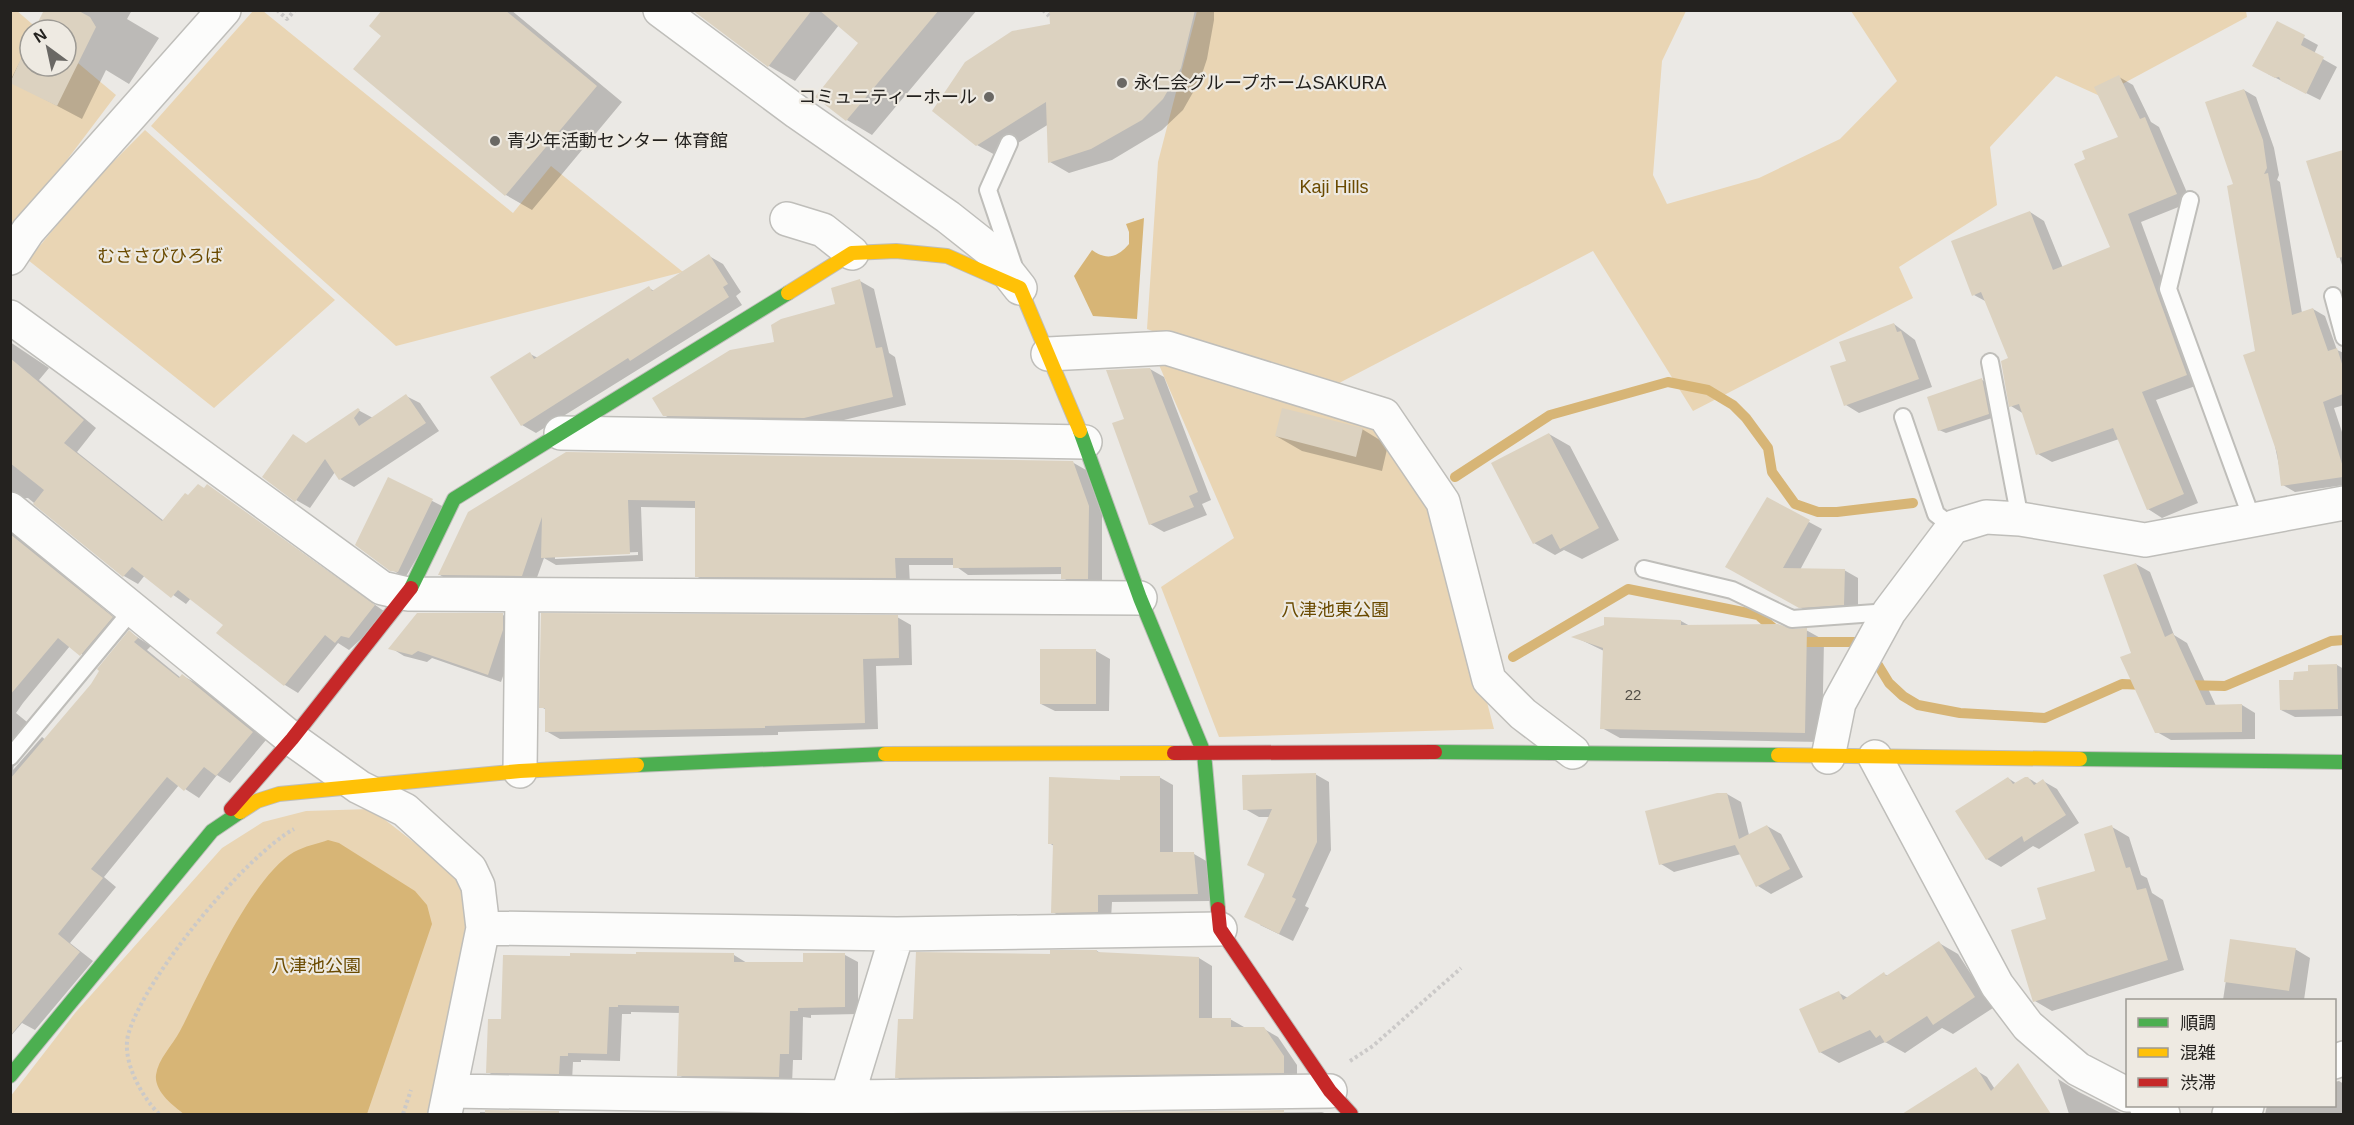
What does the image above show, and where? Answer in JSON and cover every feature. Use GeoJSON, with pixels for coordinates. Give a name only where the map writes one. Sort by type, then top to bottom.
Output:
{"type":"FeatureCollection","features":[{"type":"Feature","properties":{"kind":"street"},"geometry":{"type":"LineString","coordinates":[[10,258],[28,231],[224,10]]}},
{"type":"Feature","properties":{"kind":"street"},"geometry":{"type":"LineString","coordinates":[[660,10],[797,111],[948,217],[991,252],[1020,288],[1085,442],[1140,598],[1204,753],[1220,928],[1334,1095]]}},
{"type":"Feature","properties":{"kind":"street"},"geometry":{"type":"LineString","coordinates":[[787,219],[823,230],[852,254]]}},
{"type":"Feature","properties":{"kind":"street"},"geometry":{"type":"LineString","coordinates":[[10,1076],[212,831],[292,739],[408,594],[454,499],[852,254],[896,251],[947,256],[1020,288]]}},
{"type":"Feature","properties":{"kind":"street"},"geometry":{"type":"LineString","coordinates":[[10,317],[382,588],[408,594],[1140,598]]}},
{"type":"Feature","properties":{"kind":"street"},"geometry":{"type":"LineString","coordinates":[[1048,354],[1167,348],[1384,415],[1443,502],[1489,680],[1522,714],[1573,752]]}},
{"type":"Feature","properties":{"kind":"street"},"geometry":{"type":"LineString","coordinates":[[561,433],[1085,442]]}},
{"type":"Feature","properties":{"kind":"street"},"geometry":{"type":"LineString","coordinates":[[1828,757],[1839,704],[1889,612],[1953,526],[1986,517],[2020,519],[2145,540],[2343,503]]}},
{"type":"Feature","properties":{"kind":"street"},"geometry":{"type":"LineString","coordinates":[[10,509],[292,739],[359,787],[405,810],[470,869],[478,886],[483,928],[448,1103],[845,1106],[1334,1095]]}},
{"type":"Feature","properties":{"kind":"street"},"geometry":{"type":"LineString","coordinates":[[520,771],[522,595]]}},
{"type":"Feature","properties":{"kind":"street"},"geometry":{"type":"LineString","coordinates":[[212,831],[257,801],[279,794],[520,771],[863,754],[1573,752],[2343,762]]}},
{"type":"Feature","properties":{"kind":"street"},"geometry":{"type":"LineString","coordinates":[[1875,757],[1997,985],[2028,1026],[2078,1069],[2126,1094]]}},
{"type":"Feature","properties":{"kind":"street"},"geometry":{"type":"LineString","coordinates":[[483,928],[897,934],[1220,928]]}},
{"type":"Feature","properties":{"kind":"street"},"geometry":{"type":"LineString","coordinates":[[845,1106],[897,934]]}},
{"type":"Feature","properties":{"kind":"street"},"geometry":{"type":"LineString","coordinates":[[2148,1107],[2163,1114]]}},
{"type":"Feature","properties":{"kind":"street"},"geometry":{"type":"LineString","coordinates":[[2229,1114],[2245,1107]]}},
{"type":"Feature","properties":{"kind":"lane"},"geometry":{"type":"LineString","coordinates":[[1009,143],[987,190],[1020,288]]}},
{"type":"Feature","properties":{"kind":"lane"},"geometry":{"type":"LineString","coordinates":[[2190,200],[2168,289],[2252,519]]}},
{"type":"Feature","properties":{"kind":"lane"},"geometry":{"type":"LineString","coordinates":[[2333,296],[2343,337]]}},
{"type":"Feature","properties":{"kind":"lane"},"geometry":{"type":"LineString","coordinates":[[1989,362],[2020,519]]}},
{"type":"Feature","properties":{"kind":"lane"},"geometry":{"type":"LineString","coordinates":[[1903,417],[1936,514],[1953,526]]}},
{"type":"Feature","properties":{"kind":"lane"},"geometry":{"type":"LineString","coordinates":[[1644,569],[1732,590],[1792,619],[1889,612]]}},
{"type":"Feature","properties":{"kind":"lane"},"geometry":{"type":"LineString","coordinates":[[10,756],[133,609]]}},
{"type":"Feature","properties":{"kind":"path"},"geometry":{"type":"LineString","coordinates":[[277,10],[287,19],[295,10]]}},
{"type":"Feature","properties":{"kind":"path"},"geometry":{"type":"LineString","coordinates":[[1044,10],[1049,16]]}},
{"type":"Feature","properties":{"kind":"path"},"geometry":{"type":"LineString","coordinates":[[159,1114],[141,1090],[132,1071],[127,1047],[128,1033],[144,1000],[216,899],[278,839],[300,826]]}},
{"type":"Feature","properties":{"kind":"path"},"geometry":{"type":"LineString","coordinates":[[1334,1095],[1373,1046],[1461,968]]}},
{"type":"Feature","properties":{"kind":"path"},"geometry":{"type":"LineString","coordinates":[[403,1114],[413,1086]]}},
{"type":"Feature","properties":{"kind":"green space"},"geometry":{"type":"Polygon","coordinates":[[[16,10],[25,18],[18,18],[18,78],[78,78],[78,63],[116,95],[11,234],[10,11],[16,10]]]}},
{"type":"Feature","properties":{"kind":"green space"},"geometry":{"type":"Polygon","coordinates":[[[253,11],[263,11],[513,213],[551,166],[683,272],[396,346],[151,126],[253,11]]]}},
{"type":"Feature","properties":{"kind":"green space","name":"Kaji Hills"},"geometry":{"type":"Polygon","coordinates":[[[1197,11],[1686,11],[1662,61],[1653,175],[1667,204],[1759,178],[1840,139],[1897,81],[1851,11],[2246,11],[2247,17],[2100,96],[2056,76],[1990,147],[1997,205],[1899,267],[1913,298],[1693,411],[1593,251],[1318,394],[1147,329],[1158,162],[1197,11]]]}},
{"type":"Feature","properties":{"kind":"green space","name":"むささびひろば"},"geometry":{"type":"Polygon","coordinates":[[[145,130],[335,300],[214,408],[28,260],[92,183],[145,130]]]}},
{"type":"Feature","properties":{"kind":"green space","name":"八津池東公園"},"geometry":{"type":"Polygon","coordinates":[[[1156,358],[1381,424],[1436,506],[1494,729],[1219,737],[1161,587],[1234,538],[1156,358]]]}},
{"type":"Feature","properties":{"kind":"green space","name":"八津池公園"},"geometry":{"type":"Polygon","coordinates":[[[371,809],[451,871],[463,889],[466,908],[463,989],[434,1114],[11,1114],[10,1097],[75,1013],[222,848],[263,822],[306,811],[371,809]]]}},
{"type":"Feature","properties":{"kind":"shaded area"},"geometry":{"type":"Polygon","coordinates":[[[1144,218],[1137,319],[1093,316],[1074,276],[1092,250],[1103,256],[1112,256],[1121,252],[1129,244],[1126,224],[1144,218]]]}},
{"type":"Feature","properties":{"kind":"shaded area"},"geometry":{"type":"Polygon","coordinates":[[[328,840],[339,843],[415,891],[427,905],[432,924],[367,1114],[184,1114],[165,1098],[158,1087],[156,1075],[159,1063],[180,1031],[215,961],[261,884],[277,865],[294,852],[328,840]]]}},
{"type":"Feature","properties":{"kind":"building"},"geometry":{"type":"Polygon","coordinates":[[[44,10],[77,10],[90,17],[96,27],[78,63],[78,18],[40,18],[44,10]]]}},
{"type":"Feature","properties":{"kind":"building","name":"青少年活動センター 体育館"},"geometry":{"type":"Polygon","coordinates":[[[382,10],[505,10],[597,86],[505,196],[353,69],[381,36],[369,26],[382,10]]]}},
{"type":"Feature","properties":{"kind":"building"},"geometry":{"type":"Polygon","coordinates":[[[692,10],[812,10],[768,67],[692,10]]]}},
{"type":"Feature","properties":{"kind":"building"},"geometry":{"type":"Polygon","coordinates":[[[819,10],[939,10],[846,121],[815,97],[858,43],[819,10]]]}},
{"type":"Feature","properties":{"kind":"building"},"geometry":{"type":"Polygon","coordinates":[[[1049,10],[1195,10],[1181,68],[1163,99],[1142,120],[1091,149],[1048,163],[1046,102],[976,146],[932,111],[965,62],[1012,31],[1050,24],[1049,10]]]}},
{"type":"Feature","properties":{"kind":"building"},"geometry":{"type":"Polygon","coordinates":[[[2277,21],[2305,35],[2301,45],[2324,57],[2306,94],[2281,81],[2279,77],[2275,78],[2252,66],[2277,21]]]}},
{"type":"Feature","properties":{"kind":"building"},"geometry":{"type":"Polygon","coordinates":[[[18,65],[18,78],[71,78],[57,106],[10,83],[18,65]]]}},
{"type":"Feature","properties":{"kind":"building"},"geometry":{"type":"Polygon","coordinates":[[[2119,75],[2140,119],[2145,117],[2177,194],[2128,214],[2187,375],[2142,392],[2184,494],[2147,510],[2113,428],[2036,455],[2019,404],[2009,407],[2001,361],[2008,358],[1981,292],[1972,296],[1951,241],[2030,211],[2053,270],[2110,247],[2074,164],[2085,159],[2082,151],[2118,137],[2094,87],[2119,75]]]}},
{"type":"Feature","properties":{"kind":"building"},"geometry":{"type":"Polygon","coordinates":[[[2244,89],[2263,140],[2267,168],[2264,174],[2268,173],[2292,315],[2313,308],[2328,351],[2337,348],[2343,367],[2343,394],[2323,402],[2343,467],[2343,477],[2281,486],[2277,453],[2243,355],[2255,351],[2227,186],[2233,184],[2205,102],[2244,89]]]}},
{"type":"Feature","properties":{"kind":"building"},"geometry":{"type":"Polygon","coordinates":[[[2343,150],[2343,257],[2337,258],[2306,161],[2343,150]]]}},
{"type":"Feature","properties":{"kind":"building"},"geometry":{"type":"Polygon","coordinates":[[[709,254],[728,284],[723,287],[729,297],[630,361],[628,358],[521,426],[490,377],[530,352],[534,359],[649,286],[652,291],[709,254]]]}},
{"type":"Feature","properties":{"kind":"building"},"geometry":{"type":"Polygon","coordinates":[[[860,279],[876,348],[882,347],[893,397],[804,418],[663,416],[652,398],[730,350],[774,342],[771,325],[781,319],[835,304],[831,288],[860,279]]]}},
{"type":"Feature","properties":{"kind":"building"},"geometry":{"type":"Polygon","coordinates":[[[1894,323],[1897,332],[1901,331],[1919,379],[1844,406],[1830,366],[1846,361],[1839,342],[1894,323]]]}},
{"type":"Feature","properties":{"kind":"building"},"geometry":{"type":"Polygon","coordinates":[[[10,358],[84,420],[64,443],[162,521],[185,493],[188,495],[198,484],[204,488],[207,484],[375,605],[349,638],[341,636],[335,643],[325,635],[284,686],[216,633],[223,625],[178,590],[171,598],[132,567],[123,577],[33,504],[44,490],[10,463],[10,358]]]}},
{"type":"Feature","properties":{"kind":"building"},"geometry":{"type":"Polygon","coordinates":[[[1150,368],[1198,492],[1189,496],[1194,507],[1149,525],[1112,423],[1124,419],[1106,370],[1150,368]]]}},
{"type":"Feature","properties":{"kind":"building"},"geometry":{"type":"Polygon","coordinates":[[[1982,378],[1989,414],[1938,431],[1927,397],[1982,378]]]}},
{"type":"Feature","properties":{"kind":"building"},"geometry":{"type":"Polygon","coordinates":[[[406,394],[426,423],[339,480],[325,459],[295,502],[262,477],[293,434],[306,443],[358,408],[360,410],[354,418],[359,426],[406,394]]]}},
{"type":"Feature","properties":{"kind":"building"},"geometry":{"type":"Polygon","coordinates":[[[1282,408],[1363,428],[1356,457],[1275,436],[1282,408]]]}},
{"type":"Feature","properties":{"kind":"building"},"geometry":{"type":"Polygon","coordinates":[[[1549,433],[1599,528],[1560,549],[1552,534],[1533,544],[1491,463],[1549,433]]]}},
{"type":"Feature","properties":{"kind":"building"},"geometry":{"type":"Polygon","coordinates":[[[566,452],[1073,461],[1089,506],[1088,579],[1061,579],[1061,567],[953,568],[953,558],[895,558],[896,578],[695,577],[695,501],[628,500],[630,554],[541,558],[542,517],[522,576],[438,575],[468,512],[566,452]]]}},
{"type":"Feature","properties":{"kind":"building"},"geometry":{"type":"Polygon","coordinates":[[[388,477],[433,499],[398,572],[390,571],[355,545],[388,477]]]}},
{"type":"Feature","properties":{"kind":"building"},"geometry":{"type":"Polygon","coordinates":[[[1767,497],[1810,520],[1783,568],[1845,569],[1844,605],[1799,608],[1725,567],[1767,497]]]}},
{"type":"Feature","properties":{"kind":"building"},"geometry":{"type":"Polygon","coordinates":[[[10,534],[113,617],[80,656],[58,638],[10,695],[10,534]]]}},
{"type":"Feature","properties":{"kind":"building"},"geometry":{"type":"Polygon","coordinates":[[[2136,563],[2165,637],[2173,633],[2206,705],[2242,704],[2242,732],[2155,733],[2120,657],[2131,653],[2103,575],[2136,563]]]}},
{"type":"Feature","properties":{"kind":"building"},"geometry":{"type":"Polygon","coordinates":[[[417,613],[503,613],[503,630],[488,675],[418,651],[412,655],[388,649],[417,613]]]}},
{"type":"Feature","properties":{"kind":"building"},"geometry":{"type":"Polygon","coordinates":[[[541,613],[898,615],[899,658],[863,659],[865,723],[765,726],[765,728],[545,732],[545,708],[539,708],[541,613]]]}},
{"type":"Feature","properties":{"kind":"building"},"geometry":{"type":"Polygon","coordinates":[[[1604,617],[1681,620],[1681,625],[1778,624],[1792,629],[1807,628],[1805,733],[1600,729],[1603,648],[1571,637],[1604,625],[1604,617]]]}},
{"type":"Feature","properties":{"kind":"building"},"geometry":{"type":"Polygon","coordinates":[[[129,630],[138,638],[134,642],[179,678],[182,674],[253,732],[216,776],[204,767],[184,791],[167,777],[91,869],[103,878],[58,934],[80,952],[10,1036],[10,779],[91,684],[99,671],[97,669],[129,630]]]}},
{"type":"Feature","properties":{"kind":"building"},"geometry":{"type":"Polygon","coordinates":[[[1040,649],[1096,649],[1096,704],[1040,704],[1040,649]]]}},
{"type":"Feature","properties":{"kind":"building"},"geometry":{"type":"Polygon","coordinates":[[[2337,664],[2338,709],[2280,710],[2279,680],[2293,680],[2294,672],[2308,671],[2308,665],[2337,664]]]}},
{"type":"Feature","properties":{"kind":"building"},"geometry":{"type":"Polygon","coordinates":[[[1316,773],[1317,842],[1292,897],[1296,899],[1279,934],[1244,917],[1265,874],[1247,865],[1272,809],[1243,810],[1242,775],[1316,773]]]}},
{"type":"Feature","properties":{"kind":"building"},"geometry":{"type":"Polygon","coordinates":[[[1120,776],[1160,776],[1160,852],[1194,852],[1198,894],[1098,895],[1098,912],[1051,913],[1053,844],[1048,844],[1049,777],[1120,780],[1120,776]]]}},
{"type":"Feature","properties":{"kind":"building"},"geometry":{"type":"Polygon","coordinates":[[[2008,777],[2013,784],[2025,777],[2028,777],[2034,785],[2043,779],[2066,815],[2024,842],[2022,836],[1986,860],[1955,811],[2008,777]]]}},
{"type":"Feature","properties":{"kind":"building"},"geometry":{"type":"Polygon","coordinates":[[[1717,793],[1727,793],[1739,839],[1767,825],[1790,869],[1756,887],[1735,845],[1659,865],[1645,811],[1717,793]]]}},
{"type":"Feature","properties":{"kind":"building"},"geometry":{"type":"Polygon","coordinates":[[[2112,825],[2126,868],[2130,867],[2137,890],[2146,888],[2168,960],[2033,1002],[2011,930],[2046,919],[2037,888],[2095,871],[2084,834],[2112,825]]]}},
{"type":"Feature","properties":{"kind":"building"},"geometry":{"type":"Polygon","coordinates":[[[2230,939],[2296,948],[2289,991],[2224,982],[2230,939]]]}},
{"type":"Feature","properties":{"kind":"building"},"geometry":{"type":"Polygon","coordinates":[[[1939,941],[1975,997],[1933,1025],[1927,1016],[1885,1043],[1880,1035],[1876,1038],[1870,1030],[1819,1053],[1799,1009],[1839,991],[1843,1000],[1884,972],[1886,976],[1939,941]]]}},
{"type":"Feature","properties":{"kind":"building"},"geometry":{"type":"Polygon","coordinates":[[[1050,950],[1097,950],[1097,952],[1199,957],[1199,1018],[1231,1018],[1231,1027],[1264,1027],[1284,1056],[1284,1073],[895,1078],[898,1019],[913,1019],[916,952],[1050,954],[1050,950]]]}},
{"type":"Feature","properties":{"kind":"building"},"geometry":{"type":"Polygon","coordinates":[[[636,952],[734,953],[734,962],[803,962],[803,953],[845,953],[845,1007],[798,1008],[798,1011],[790,1011],[789,1054],[780,1054],[779,1077],[677,1076],[679,1006],[618,1005],[618,1007],[609,1007],[607,1054],[568,1053],[568,1056],[560,1056],[559,1074],[486,1073],[488,1019],[501,1019],[503,955],[570,956],[570,953],[636,954],[636,952]]]}},
{"type":"Feature","properties":{"kind":"building"},"geometry":{"type":"Polygon","coordinates":[[[2018,1063],[2051,1114],[1902,1114],[1976,1067],[1991,1091],[2018,1063]]]}},
{"type":"Feature","properties":{"kind":"building"},"geometry":{"type":"Polygon","coordinates":[[[485,1110],[559,1111],[559,1114],[485,1114],[485,1110]]]}},
{"type":"Feature","properties":{"kind":"building"},"geometry":{"type":"Polygon","coordinates":[[[1284,1110],[1284,1114],[949,1114],[1284,1110]]]}},
{"type":"Feature","properties":{"kind":"waterway"},"geometry":{"type":"LineString","coordinates":[[1455,477],[1550,415],[1668,382],[1708,390],[1733,405],[1746,418],[1768,448],[1772,472],[1795,504],[1818,512],[1837,512],[1913,503]]}},
{"type":"Feature","properties":{"kind":"waterway"},"geometry":{"type":"LineString","coordinates":[[1513,657],[1628,589],[1758,615],[1779,633]]}},
{"type":"Feature","properties":{"kind":"waterway"},"geometry":{"type":"LineString","coordinates":[[2184,685],[2225,686],[2331,641],[2344,640]]}},
{"type":"Feature","properties":{"kind":"waterway"},"geometry":{"type":"LineString","coordinates":[[1794,642],[1864,642],[1889,683],[1903,696],[1918,705],[1960,713],[2045,718],[2122,684],[2145,685]]}},
{"type":"Feature","properties":{"kind":"traffic: fast"},"geometry":{"type":"LineString","coordinates":[[411,588],[454,499],[788,293]]}},
{"type":"Feature","properties":{"kind":"traffic: fast"},"geometry":{"type":"LineString","coordinates":[[1080,431],[1140,598],[1204,753],[1218,909]]}},
{"type":"Feature","properties":{"kind":"traffic: fast"},"geometry":{"type":"LineString","coordinates":[[1435,752],[1778,755]]}},
{"type":"Feature","properties":{"kind":"traffic: fast"},"geometry":{"type":"LineString","coordinates":[[637,765],[885,754]]}},
{"type":"Feature","properties":{"kind":"traffic: fast"},"geometry":{"type":"LineString","coordinates":[[2080,759],[2344,762]]}},
{"type":"Feature","properties":{"kind":"traffic: fast"},"geometry":{"type":"LineString","coordinates":[[10,1076],[212,831],[240,812]]}},
{"type":"Feature","properties":{"kind":"traffic: slow"},"geometry":{"type":"LineString","coordinates":[[788,293],[852,253],[896,251],[947,256],[1020,288],[1080,431]]}},
{"type":"Feature","properties":{"kind":"traffic: slow"},"geometry":{"type":"LineString","coordinates":[[885,754],[1174,753]]}},
{"type":"Feature","properties":{"kind":"traffic: slow"},"geometry":{"type":"LineString","coordinates":[[1778,755],[2080,759]]}},
{"type":"Feature","properties":{"kind":"traffic: slow"},"geometry":{"type":"LineString","coordinates":[[240,812],[257,801],[279,794],[520,771],[637,765]]}},
{"type":"Feature","properties":{"kind":"traffic: jam"},"geometry":{"type":"LineString","coordinates":[[231,809],[292,739],[411,588]]}},
{"type":"Feature","properties":{"kind":"traffic: jam"},"geometry":{"type":"LineString","coordinates":[[1174,753],[1435,752]]}},
{"type":"Feature","properties":{"kind":"traffic: jam"},"geometry":{"type":"LineString","coordinates":[[1218,909],[1220,929],[1330,1091],[1351,1114]]}},
{"type":"Feature","properties":{"kind":"place","name":"永仁会グループホームSAKURA"},"geometry":{"type":"Point","coordinates":[1122,83]}},
{"type":"Feature","properties":{"kind":"place","name":"コミュニティーホール"},"geometry":{"type":"Point","coordinates":[989,97]}},
{"type":"Feature","properties":{"kind":"place","name":"青少年活動センター 体育館"},"geometry":{"type":"Point","coordinates":[495,141]}}]}
